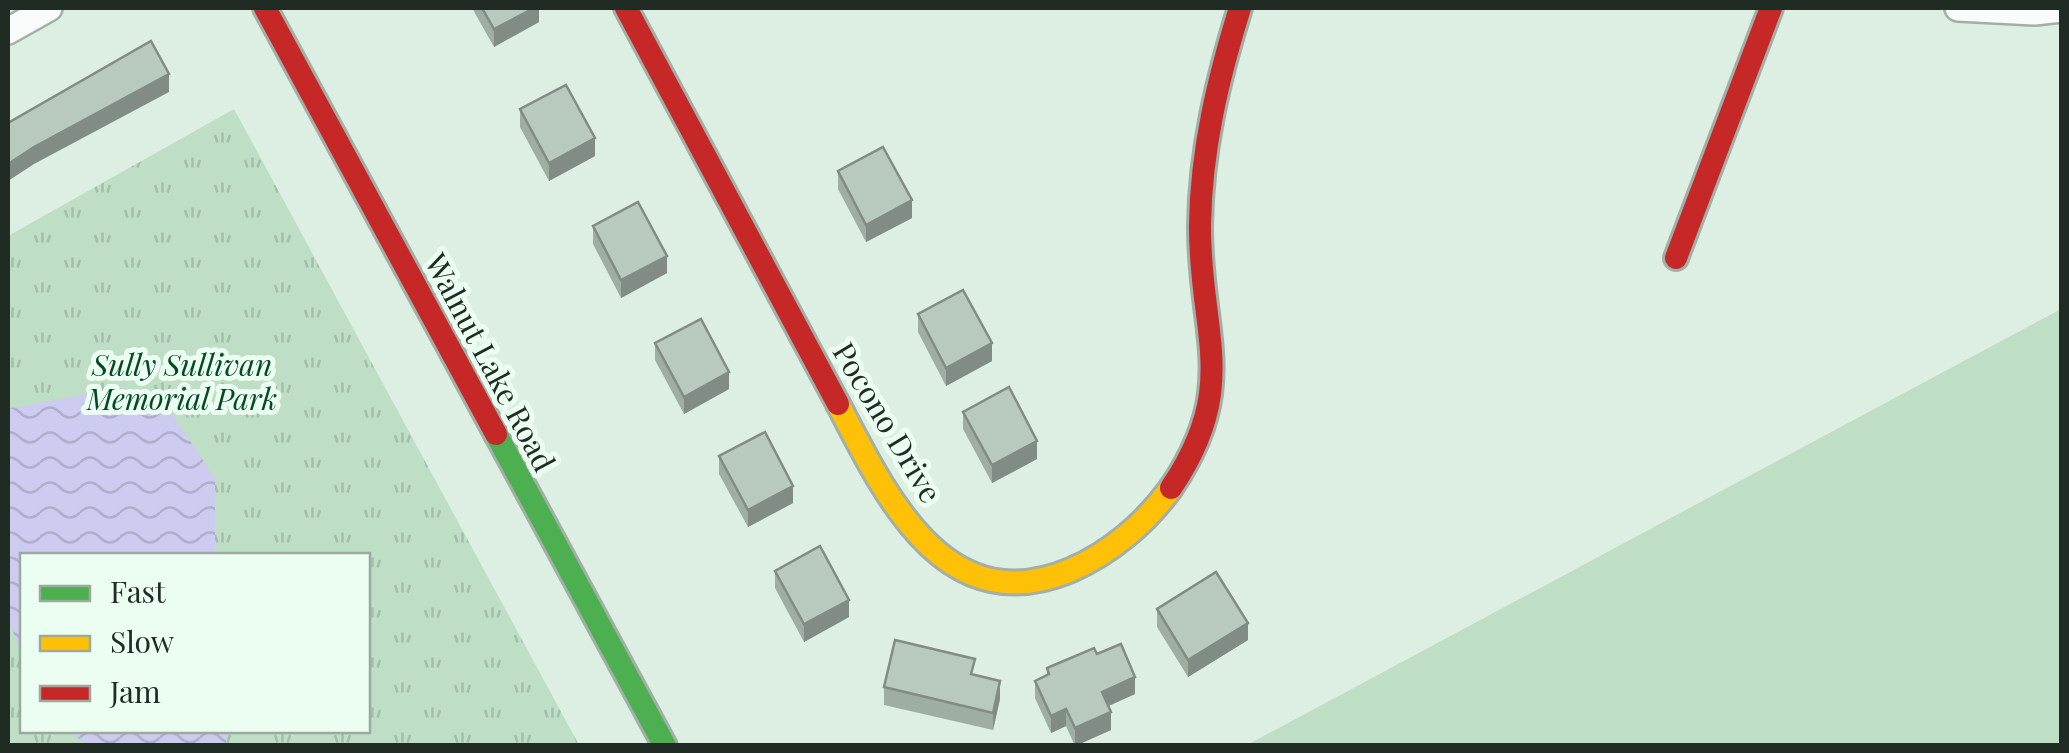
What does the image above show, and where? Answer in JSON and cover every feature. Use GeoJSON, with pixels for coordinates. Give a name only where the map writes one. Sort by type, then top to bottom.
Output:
{"type":"FeatureCollection","features":[{"type":"Feature","properties":{"kind":"street"},"geometry":{"type":"LineString","coordinates":[[8,32],[49,8]]}},
{"type":"Feature","properties":{"kind":"street","name":"Walnut Lake Road"},"geometry":{"type":"LineString","coordinates":[[265,8],[665,746]]}},
{"type":"Feature","properties":{"kind":"street","name":"Pocono Drive"},"geometry":{"type":"LineString","coordinates":[[626,8],[867,456],[918,532],[948,564],[992,582],[1012,584],[1053,578],[1119,542],[1144,522],[1189,465],[1212,399],[1199,185],[1213,92],[1240,8]]}},
{"type":"Feature","properties":{"kind":"street"},"geometry":{"type":"LineString","coordinates":[[1676,258],[1771,8]]}},
{"type":"Feature","properties":{"kind":"street"},"geometry":{"type":"LineString","coordinates":[[1958,8],[2034,12],[2062,9]]}},
{"type":"Feature","properties":{"kind":"green space","name":"Sully Sullivan Memorial Park"},"geometry":{"type":"Polygon","coordinates":[[[234,109],[579,745],[8,745],[8,236],[234,109]]]}},
{"type":"Feature","properties":{"kind":"green space"},"geometry":{"type":"Polygon","coordinates":[[[2061,309],[2061,745],[1247,745],[2061,309]]]}},
{"type":"Feature","properties":{"kind":"water"},"geometry":{"type":"Polygon","coordinates":[[[119,388],[157,392],[215,478],[215,553],[20,553],[20,648],[8,620],[8,409],[119,388]]]}},
{"type":"Feature","properties":{"kind":"water"},"geometry":{"type":"Polygon","coordinates":[[[69,733],[227,733],[226,746],[89,745],[69,733]]]}},
{"type":"Feature","properties":{"kind":"building"},"geometry":{"type":"Polygon","coordinates":[[[482,8],[534,8],[494,29],[482,8]]]}},
{"type":"Feature","properties":{"kind":"building"},"geometry":{"type":"Polygon","coordinates":[[[151,41],[169,74],[8,164],[8,123],[151,41]]]}},
{"type":"Feature","properties":{"kind":"building"},"geometry":{"type":"Polygon","coordinates":[[[566,85],[595,138],[549,163],[520,109],[566,85]]]}},
{"type":"Feature","properties":{"kind":"building"},"geometry":{"type":"Polygon","coordinates":[[[883,147],[912,200],[866,225],[838,171],[883,147]]]}},
{"type":"Feature","properties":{"kind":"building"},"geometry":{"type":"Polygon","coordinates":[[[638,202],[667,256],[621,280],[593,226],[638,202]]]}},
{"type":"Feature","properties":{"kind":"building"},"geometry":{"type":"Polygon","coordinates":[[[963,290],[992,343],[946,368],[918,314],[963,290]]]}},
{"type":"Feature","properties":{"kind":"building"},"geometry":{"type":"Polygon","coordinates":[[[701,319],[729,372],[684,397],[655,343],[701,319]]]}},
{"type":"Feature","properties":{"kind":"building"},"geometry":{"type":"Polygon","coordinates":[[[1009,387],[1037,441],[992,465],[963,412],[1009,387]]]}},
{"type":"Feature","properties":{"kind":"building"},"geometry":{"type":"Polygon","coordinates":[[[765,432],[793,486],[748,510],[719,456],[765,432]]]}},
{"type":"Feature","properties":{"kind":"building"},"geometry":{"type":"Polygon","coordinates":[[[820,546],[849,600],[804,624],[775,571],[820,546]]]}},
{"type":"Feature","properties":{"kind":"building"},"geometry":{"type":"Polygon","coordinates":[[[1216,572],[1248,623],[1188,660],[1157,609],[1216,572]]]}},
{"type":"Feature","properties":{"kind":"building"},"geometry":{"type":"Polygon","coordinates":[[[895,640],[975,659],[971,674],[1000,681],[993,713],[884,687],[895,640]]]}},
{"type":"Feature","properties":{"kind":"building"},"geometry":{"type":"Polygon","coordinates":[[[1121,644],[1135,677],[1102,692],[1111,712],[1075,728],[1066,709],[1051,716],[1035,681],[1049,674],[1047,668],[1094,648],[1097,654],[1121,644]]]}},
{"type":"Feature","properties":{"kind":"traffic: fast"},"geometry":{"type":"LineString","coordinates":[[496,434],[665,746]]}},
{"type":"Feature","properties":{"kind":"traffic: slow"},"geometry":{"type":"LineString","coordinates":[[838,404],[877,476],[925,541],[955,565],[988,579],[1027,582],[1071,570],[1126,536],[1171,488]]}},
{"type":"Feature","properties":{"kind":"traffic: jam"},"geometry":{"type":"LineString","coordinates":[[265,8],[496,434]]}},
{"type":"Feature","properties":{"kind":"traffic: jam"},"geometry":{"type":"LineString","coordinates":[[626,8],[838,404]]}},
{"type":"Feature","properties":{"kind":"traffic: jam"},"geometry":{"type":"LineString","coordinates":[[1171,488],[1192,452],[1205,419],[1211,388],[1201,263],[1201,197],[1212,115],[1240,8]]}},
{"type":"Feature","properties":{"kind":"traffic: jam"},"geometry":{"type":"LineString","coordinates":[[1676,258],[1771,8]]}}]}
